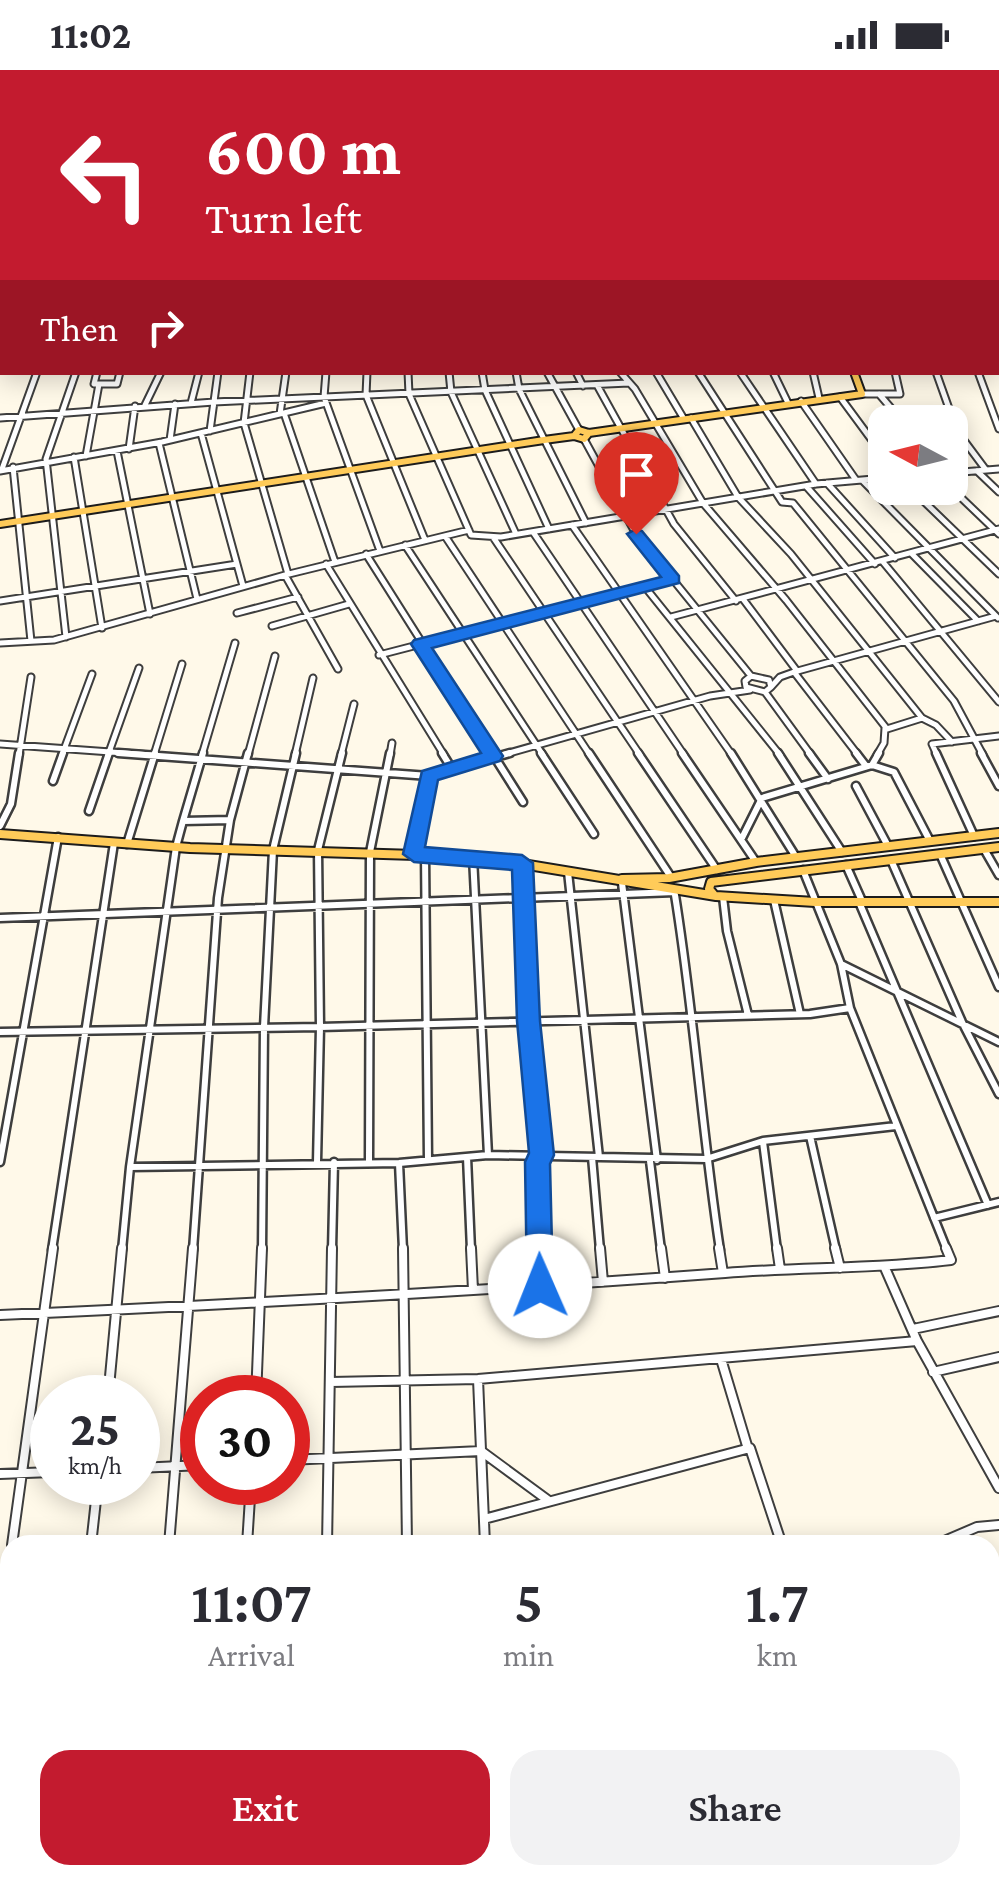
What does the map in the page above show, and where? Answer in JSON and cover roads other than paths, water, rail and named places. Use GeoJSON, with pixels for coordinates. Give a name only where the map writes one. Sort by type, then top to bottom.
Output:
{"type":"FeatureCollection","features":[{"type":"Feature","properties":{"kind":"main road"},"geometry":{"type":"LineString","coordinates":[[0,524],[577,433],[586,436],[788,402],[862,394],[855,375]]}},
{"type":"Feature","properties":{"kind":"main road"},"geometry":{"type":"LineString","coordinates":[[604,879],[671,878],[756,862],[999,833]]}},
{"type":"Feature","properties":{"kind":"main road"},"geometry":{"type":"LineString","coordinates":[[0,834],[222,850],[473,857],[675,894],[719,897],[815,902],[999,902]]}},
{"type":"Feature","properties":{"kind":"main road"},"geometry":{"type":"LineString","coordinates":[[719,897],[709,889],[711,882],[999,847]]}},
{"type":"Feature","properties":{"kind":"street"},"geometry":{"type":"LineString","coordinates":[[1,470],[36,375]]}},
{"type":"Feature","properties":{"kind":"street"},"geometry":{"type":"LineString","coordinates":[[66,637],[46,460],[75,375]]}},
{"type":"Feature","properties":{"kind":"street"},"geometry":{"type":"LineString","coordinates":[[96,375],[94,384],[117,384],[119,375]]}},
{"type":"Feature","properties":{"kind":"street"},"geometry":{"type":"LineString","coordinates":[[144,406],[160,375]]}},
{"type":"Feature","properties":{"kind":"street"},"geometry":{"type":"LineString","coordinates":[[191,403],[198,375]]}},
{"type":"Feature","properties":{"kind":"street"},"geometry":{"type":"LineString","coordinates":[[210,431],[218,375]]}},
{"type":"Feature","properties":{"kind":"street"},"geometry":{"type":"LineString","coordinates":[[250,375],[244,423],[287,574],[338,668]]}},
{"type":"Feature","properties":{"kind":"street"},"geometry":{"type":"LineString","coordinates":[[286,375],[282,413],[335,562]]}},
{"type":"Feature","properties":{"kind":"street"},"geometry":{"type":"LineString","coordinates":[[326,375],[325,400],[380,550]]}},
{"type":"Feature","properties":{"kind":"street"},"geometry":{"type":"LineString","coordinates":[[367,375],[366,395],[425,540]]}},
{"type":"Feature","properties":{"kind":"street"},"geometry":{"type":"LineString","coordinates":[[408,375],[408,394],[471,535],[533,532],[805,485],[868,479]]}},
{"type":"Feature","properties":{"kind":"street"},"geometry":{"type":"LineString","coordinates":[[449,375],[450,392],[516,534]]}},
{"type":"Feature","properties":{"kind":"street"},"geometry":{"type":"LineString","coordinates":[[482,375],[508,446],[549,529]]}},
{"type":"Feature","properties":{"kind":"street"},"geometry":{"type":"LineString","coordinates":[[517,375],[519,389],[586,523]]}},
{"type":"Feature","properties":{"kind":"street"},"geometry":{"type":"LineString","coordinates":[[549,375],[577,433]]}},
{"type":"Feature","properties":{"kind":"street"},"geometry":{"type":"LineString","coordinates":[[578,375],[583,386]]}},
{"type":"Feature","properties":{"kind":"street"},"geometry":{"type":"LineString","coordinates":[[622,375],[703,502],[886,728],[884,743],[869,766]]}},
{"type":"Feature","properties":{"kind":"street"},"geometry":{"type":"LineString","coordinates":[[658,375],[738,496],[813,580],[922,718],[936,725],[952,742]]}},
{"type":"Feature","properties":{"kind":"street"},"geometry":{"type":"LineString","coordinates":[[700,375],[782,502],[793,503],[954,701],[999,786]]}},
{"type":"Feature","properties":{"kind":"street"},"geometry":{"type":"LineString","coordinates":[[742,375],[816,484]]}},
{"type":"Feature","properties":{"kind":"street"},"geometry":{"type":"LineString","coordinates":[[774,375],[788,402]]}},
{"type":"Feature","properties":{"kind":"street"},"geometry":{"type":"LineString","coordinates":[[814,375],[820,398]]}},
{"type":"Feature","properties":{"kind":"street"},"geometry":{"type":"LineString","coordinates":[[862,394],[900,394],[896,375]]}},
{"type":"Feature","properties":{"kind":"street"},"geometry":{"type":"LineString","coordinates":[[937,375],[957,431],[986,470]]}},
{"type":"Feature","properties":{"kind":"street"},"geometry":{"type":"LineString","coordinates":[[979,375],[999,429]]}},
{"type":"Feature","properties":{"kind":"street"},"geometry":{"type":"LineString","coordinates":[[86,456],[99,384]]}},
{"type":"Feature","properties":{"kind":"street"},"geometry":{"type":"LineString","coordinates":[[0,418],[135,406],[629,384]]}},
{"type":"Feature","properties":{"kind":"street"},"geometry":{"type":"LineString","coordinates":[[597,385],[666,509],[869,766]]}},
{"type":"Feature","properties":{"kind":"street"},"geometry":{"type":"LineString","coordinates":[[879,394],[888,405]]}},
{"type":"Feature","properties":{"kind":"street"},"geometry":{"type":"LineString","coordinates":[[840,397],[868,435]]}},
{"type":"Feature","properties":{"kind":"street"},"geometry":{"type":"LineString","coordinates":[[1,470],[117,452],[325,400]]}},
{"type":"Feature","properties":{"kind":"street"},"geometry":{"type":"LineString","coordinates":[[801,402],[859,480],[998,617]]}},
{"type":"Feature","properties":{"kind":"street"},"geometry":{"type":"LineString","coordinates":[[170,440],[176,404]]}},
{"type":"Feature","properties":{"kind":"street"},"geometry":{"type":"LineString","coordinates":[[129,449],[135,406]]}},
{"type":"Feature","properties":{"kind":"street"},"geometry":{"type":"LineString","coordinates":[[201,433],[243,586]]}},
{"type":"Feature","properties":{"kind":"street"},"geometry":{"type":"LineString","coordinates":[[586,436],[626,516],[748,678],[750,690]]}},
{"type":"Feature","properties":{"kind":"street"},"geometry":{"type":"LineString","coordinates":[[158,443],[197,599]]}},
{"type":"Feature","properties":{"kind":"street"},"geometry":{"type":"LineString","coordinates":[[117,452],[150,614]]}},
{"type":"Feature","properties":{"kind":"street"},"geometry":{"type":"LineString","coordinates":[[74,457],[102,628]]}},
{"type":"Feature","properties":{"kind":"street"},"geometry":{"type":"LineString","coordinates":[[13,467],[32,641]]}},
{"type":"Feature","properties":{"kind":"street"},"geometry":{"type":"LineString","coordinates":[[968,472],[999,469]]}},
{"type":"Feature","properties":{"kind":"street"},"geometry":{"type":"LineString","coordinates":[[977,471],[999,492]]}},
{"type":"Feature","properties":{"kind":"street"},"geometry":{"type":"LineString","coordinates":[[827,482],[895,558]]}},
{"type":"Feature","properties":{"kind":"street"},"geometry":{"type":"LineString","coordinates":[[805,485],[875,564]]}},
{"type":"Feature","properties":{"kind":"street"},"geometry":{"type":"LineString","coordinates":[[968,504],[998,531]]}},
{"type":"Feature","properties":{"kind":"street"},"geometry":{"type":"LineString","coordinates":[[927,505],[999,574]]}},
{"type":"Feature","properties":{"kind":"street"},"geometry":{"type":"LineString","coordinates":[[572,525],[762,798],[796,858]]}},
{"type":"Feature","properties":{"kind":"street"},"geometry":{"type":"LineString","coordinates":[[0,643],[66,637],[287,574],[469,530]]}},
{"type":"Feature","properties":{"kind":"street"},"geometry":{"type":"LineString","coordinates":[[671,617],[998,531]]}},
{"type":"Feature","properties":{"kind":"street"},"geometry":{"type":"LineString","coordinates":[[533,532],[756,862]]}},
{"type":"Feature","properties":{"kind":"street"},"geometry":{"type":"LineString","coordinates":[[445,536],[671,878]]}},
{"type":"Feature","properties":{"kind":"street"},"geometry":{"type":"LineString","coordinates":[[492,536],[717,870]]}},
{"type":"Feature","properties":{"kind":"street"},"geometry":{"type":"LineString","coordinates":[[406,544],[594,834]]}},
{"type":"Feature","properties":{"kind":"street"},"geometry":{"type":"LineString","coordinates":[[366,554],[523,802]]}},
{"type":"Feature","properties":{"kind":"street"},"geometry":{"type":"LineString","coordinates":[[912,554],[978,622]]}},
{"type":"Feature","properties":{"kind":"street"},"geometry":{"type":"LineString","coordinates":[[883,562],[999,702]]}},
{"type":"Feature","properties":{"kind":"street"},"geometry":{"type":"LineString","coordinates":[[0,601],[237,564]]}},
{"type":"Feature","properties":{"kind":"street"},"geometry":{"type":"LineString","coordinates":[[326,564],[378,655],[452,769]]}},
{"type":"Feature","properties":{"kind":"street"},"geometry":{"type":"LineString","coordinates":[[378,655],[673,580]]}},
{"type":"Feature","properties":{"kind":"street"},"geometry":{"type":"LineString","coordinates":[[645,587],[731,689],[803,787],[842,852]]}},
{"type":"Feature","properties":{"kind":"street"},"geometry":{"type":"LineString","coordinates":[[237,612],[298,597]]}},
{"type":"Feature","properties":{"kind":"street"},"geometry":{"type":"LineString","coordinates":[[272,626],[349,604]]}},
{"type":"Feature","properties":{"kind":"street"},"geometry":{"type":"LineString","coordinates":[[731,689],[768,689],[780,677],[998,617]]}},
{"type":"Feature","properties":{"kind":"street"},"geometry":{"type":"LineString","coordinates":[[111,1375],[130,1167],[176,847],[235,643]]}},
{"type":"Feature","properties":{"kind":"street"},"geometry":{"type":"LineString","coordinates":[[170,1535],[191,1307],[222,850],[275,656]]}},
{"type":"Feature","properties":{"kind":"street"},"geometry":{"type":"LineString","coordinates":[[127,844],[182,664]]}},
{"type":"Feature","properties":{"kind":"street"},"geometry":{"type":"LineString","coordinates":[[90,811],[140,668]]}},
{"type":"Feature","properties":{"kind":"street"},"geometry":{"type":"LineString","coordinates":[[0,744],[429,776],[710,696],[748,678],[796,672]]}},
{"type":"Feature","properties":{"kind":"street"},"geometry":{"type":"LineString","coordinates":[[53,781],[92,674]]}},
{"type":"Feature","properties":{"kind":"street"},"geometry":{"type":"LineString","coordinates":[[761,675],[769,680],[768,689],[828,779]]}},
{"type":"Feature","properties":{"kind":"street"},"geometry":{"type":"LineString","coordinates":[[0,826],[10,804],[31,677]]}},
{"type":"Feature","properties":{"kind":"street"},"geometry":{"type":"LineString","coordinates":[[257,1375],[262,1302],[260,1164],[272,850],[313,678]]}},
{"type":"Feature","properties":{"kind":"street"},"geometry":{"type":"LineString","coordinates":[[317,1162],[318,850],[354,704]]}},
{"type":"Feature","properties":{"kind":"street"},"geometry":{"type":"LineString","coordinates":[[886,728],[922,718]]}},
{"type":"Feature","properties":{"kind":"street"},"geometry":{"type":"LineString","coordinates":[[974,836],[932,744],[999,736]]}},
{"type":"Feature","properties":{"kind":"street"},"geometry":{"type":"LineString","coordinates":[[369,1163],[370,852],[392,743]]}},
{"type":"Feature","properties":{"kind":"street"},"geometry":{"type":"LineString","coordinates":[[741,840],[762,798],[869,766],[894,772],[930,842]]}},
{"type":"Feature","properties":{"kind":"street"},"geometry":{"type":"LineString","coordinates":[[414,854],[429,776]]}},
{"type":"Feature","properties":{"kind":"street"},"geometry":{"type":"LineString","coordinates":[[856,786],[888,846]]}},
{"type":"Feature","properties":{"kind":"street"},"geometry":{"type":"LineString","coordinates":[[182,821],[230,820]]}},
{"type":"Feature","properties":{"kind":"street"},"geometry":{"type":"LineString","coordinates":[[0,1162],[58,837]]}},
{"type":"Feature","properties":{"kind":"street"},"geometry":{"type":"LineString","coordinates":[[14,1535],[42,1312],[114,843]]}},
{"type":"Feature","properties":{"kind":"street"},"geometry":{"type":"LineString","coordinates":[[984,849],[999,875]]}},
{"type":"Feature","properties":{"kind":"street"},"geometry":{"type":"LineString","coordinates":[[425,854],[428,1160]]}},
{"type":"Feature","properties":{"kind":"street"},"geometry":{"type":"LineString","coordinates":[[940,854],[999,987]]}},
{"type":"Feature","properties":{"kind":"street"},"geometry":{"type":"LineString","coordinates":[[473,857],[488,1155]]}},
{"type":"Feature","properties":{"kind":"street"},"geometry":{"type":"LineString","coordinates":[[892,860],[962,1022],[999,1094]]}},
{"type":"Feature","properties":{"kind":"street"},"geometry":{"type":"LineString","coordinates":[[522,863],[529,1021],[542,1155],[537,1162],[540,1286]]}},
{"type":"Feature","properties":{"kind":"street"},"geometry":{"type":"LineString","coordinates":[[846,865],[988,1205]]}},
{"type":"Feature","properties":{"kind":"street"},"geometry":{"type":"LineString","coordinates":[[0,1316],[405,1298],[780,1269],[885,1268],[951,1260],[850,1008],[840,964],[803,870]]}},
{"type":"Feature","properties":{"kind":"street"},"geometry":{"type":"LineString","coordinates":[[568,872],[596,1157],[603,1282]]}},
{"type":"Feature","properties":{"kind":"street"},"geometry":{"type":"LineString","coordinates":[[622,883],[665,1278]]}},
{"type":"Feature","properties":{"kind":"street"},"geometry":{"type":"LineString","coordinates":[[0,918],[675,894],[694,1016],[706,1159],[724,1273]]}},
{"type":"Feature","properties":{"kind":"street"},"geometry":{"type":"LineString","coordinates":[[719,897],[748,1015]]}},
{"type":"Feature","properties":{"kind":"street"},"geometry":{"type":"LineString","coordinates":[[774,900],[800,1014]]}},
{"type":"Feature","properties":{"kind":"street"},"geometry":{"type":"LineString","coordinates":[[840,964],[999,1042]]}},
{"type":"Feature","properties":{"kind":"street"},"geometry":{"type":"LineString","coordinates":[[0,1032],[800,1014],[850,1008]]}},
{"type":"Feature","properties":{"kind":"street"},"geometry":{"type":"LineString","coordinates":[[130,1167],[398,1164],[488,1155],[706,1159],[763,1141],[896,1126]]}},
{"type":"Feature","properties":{"kind":"street"},"geometry":{"type":"LineString","coordinates":[[810,1136],[840,1268]]}},
{"type":"Feature","properties":{"kind":"street"},"geometry":{"type":"LineString","coordinates":[[763,1141],[780,1269]]}},
{"type":"Feature","properties":{"kind":"street"},"geometry":{"type":"LineString","coordinates":[[467,1157],[474,1290]]}},
{"type":"Feature","properties":{"kind":"street"},"geometry":{"type":"LineString","coordinates":[[328,1535],[334,1162]]}},
{"type":"Feature","properties":{"kind":"street"},"geometry":{"type":"LineString","coordinates":[[398,1164],[405,1298],[408,1535]]}},
{"type":"Feature","properties":{"kind":"street"},"geometry":{"type":"LineString","coordinates":[[934,1218],[999,1202]]}},
{"type":"Feature","properties":{"kind":"street"},"geometry":{"type":"LineString","coordinates":[[885,1268],[917,1341],[999,1488]]}},
{"type":"Feature","properties":{"kind":"street"},"geometry":{"type":"LineString","coordinates":[[913,1330],[999,1311]]}},
{"type":"Feature","properties":{"kind":"street"},"geometry":{"type":"LineString","coordinates":[[330,1382],[478,1379],[917,1341]]}},
{"type":"Feature","properties":{"kind":"street"},"geometry":{"type":"LineString","coordinates":[[934,1372],[999,1357]]}},
{"type":"Feature","properties":{"kind":"street"},"geometry":{"type":"LineString","coordinates":[[721,1359],[778,1535]]}},
{"type":"Feature","properties":{"kind":"street"},"geometry":{"type":"LineString","coordinates":[[478,1379],[485,1535]]}},
{"type":"Feature","properties":{"kind":"street"},"geometry":{"type":"LineString","coordinates":[[484,1519],[748,1448]]}},
{"type":"Feature","properties":{"kind":"street"},"geometry":{"type":"LineString","coordinates":[[310,1459],[481,1451],[549,1502]]}},
{"type":"Feature","properties":{"kind":"street"},"geometry":{"type":"LineString","coordinates":[[160,1467],[180,1466]]}},
{"type":"Feature","properties":{"kind":"street"},"geometry":{"type":"LineString","coordinates":[[0,1474],[30,1473]]}},
{"type":"Feature","properties":{"kind":"street"},"geometry":{"type":"LineString","coordinates":[[92,1535],[95,1505]]}},
{"type":"Feature","properties":{"kind":"street"},"geometry":{"type":"LineString","coordinates":[[248,1535],[250,1505]]}},
{"type":"Feature","properties":{"kind":"street"},"geometry":{"type":"LineString","coordinates":[[958,1535],[977,1526],[999,1525]]}}]}
